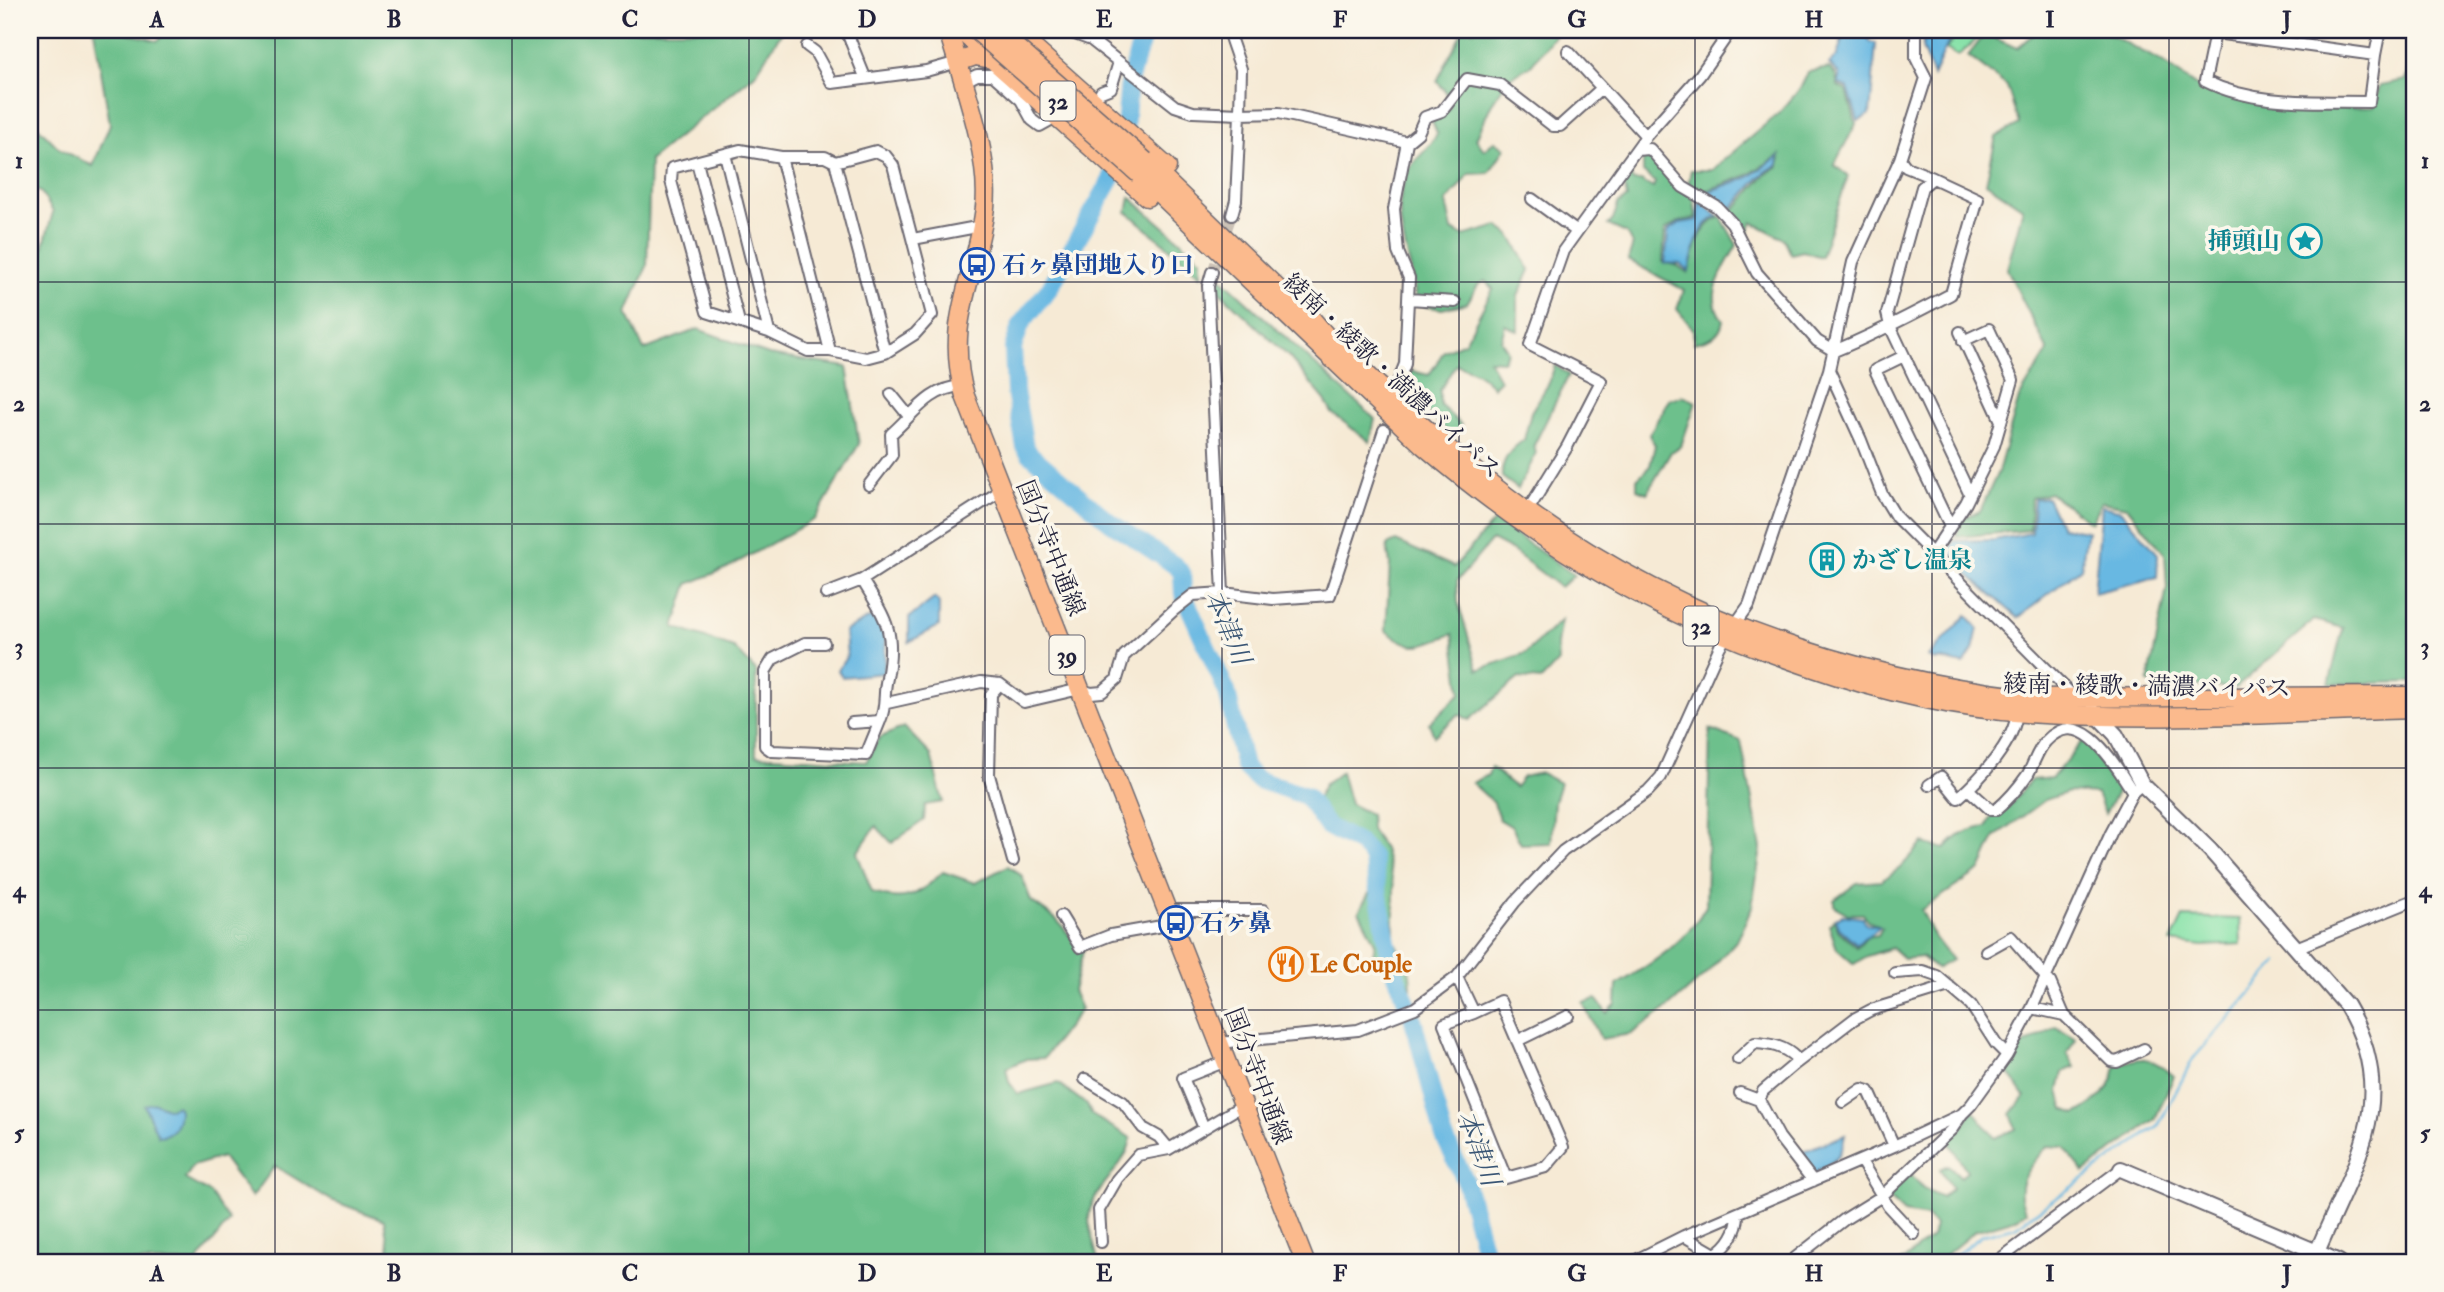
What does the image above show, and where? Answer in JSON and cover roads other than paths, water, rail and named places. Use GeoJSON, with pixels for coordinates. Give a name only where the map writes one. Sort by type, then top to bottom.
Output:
{"type":"FeatureCollection","features":[{"type":"Feature","properties":{"kind":"main road","name":"国分寺中通線"},"geometry":{"type":"LineString","coordinates":[[948,30],[985,173],[982,226],[957,325],[962,386],[1306,1262]]}},
{"type":"Feature","properties":{"kind":"main road"},"geometry":{"type":"LineString","coordinates":[[960,30],[1089,144],[1142,168]]}},
{"type":"Feature","properties":{"kind":"main road","name":"綾南・綾歌・満濃バイパス"},"geometry":{"type":"LineString","coordinates":[[976,30],[1142,168]]}},
{"type":"Feature","properties":{"kind":"main road","name":"綾南・綾歌・満濃バイパス"},"geometry":{"type":"LineString","coordinates":[[996,30],[1323,342],[1524,518],[1731,632],[1840,677],[1964,706],[2017,712],[2097,715],[2414,709]]}},
{"type":"Feature","properties":{"kind":"main road"},"geometry":{"type":"LineString","coordinates":[[1013,30],[1102,100],[1142,168],[1323,342]]}},
{"type":"Feature","properties":{"kind":"main road"},"geometry":{"type":"LineString","coordinates":[[958,62],[980,56],[1001,66]]}},
{"type":"Feature","properties":{"kind":"main road","name":"綾南・綾歌・満濃バイパス"},"geometry":{"type":"LineString","coordinates":[[1731,632],[1902,678],[1967,691],[2027,698],[2414,696]]}},
{"type":"Feature","properties":{"kind":"street"},"geometry":{"type":"LineString","coordinates":[[846,30],[865,77]]}},
{"type":"Feature","properties":{"kind":"street"},"geometry":{"type":"LineString","coordinates":[[1045,30],[1072,33],[1091,40],[1175,106],[1193,112],[1279,113],[1407,142]]}},
{"type":"Feature","properties":{"kind":"street"},"geometry":{"type":"LineString","coordinates":[[1231,30],[1231,40],[1241,69],[1236,200],[1232,215]]}},
{"type":"Feature","properties":{"kind":"street"},"geometry":{"type":"LineString","coordinates":[[1524,518],[1567,447],[1601,381],[1530,345],[1563,251],[1646,136],[1700,75],[1731,30]]}},
{"type":"Feature","properties":{"kind":"street"},"geometry":{"type":"LineString","coordinates":[[1219,1043],[1358,1030],[1415,1008],[1457,977],[1515,902],[1563,851],[1656,785],[1731,632],[1749,604],[1829,370],[1853,262],[1900,159],[1926,78],[1916,58],[1916,30]]}},
{"type":"Feature","properties":{"kind":"street"},"geometry":{"type":"LineString","coordinates":[[2375,55],[2215,31],[2205,81],[2220,89],[2265,97],[2328,103],[2369,102],[2380,30]]}},
{"type":"Feature","properties":{"kind":"street"},"geometry":{"type":"LineString","coordinates":[[807,46],[820,60],[832,83],[926,71],[958,62]]}},
{"type":"Feature","properties":{"kind":"street"},"geometry":{"type":"LineString","coordinates":[[1568,51],[1646,136]]}},
{"type":"Feature","properties":{"kind":"street"},"geometry":{"type":"LineString","coordinates":[[1102,100],[1122,64]]}},
{"type":"Feature","properties":{"kind":"street"},"geometry":{"type":"LineString","coordinates":[[962,82],[977,75],[993,75],[1021,100],[1032,120],[1040,126],[1049,121]]}},
{"type":"Feature","properties":{"kind":"street"},"geometry":{"type":"LineString","coordinates":[[1396,387],[1405,364],[1409,278],[1398,252],[1394,209],[1407,142],[1418,133],[1425,117],[1442,111],[1467,79],[1500,85],[1553,126],[1560,126],[1602,88]]}},
{"type":"Feature","properties":{"kind":"street"},"geometry":{"type":"LineString","coordinates":[[1636,150],[1650,149],[1683,187],[1717,207],[1732,223],[1757,273],[1817,341],[1834,351]]}},
{"type":"Feature","properties":{"kind":"street"},"geometry":{"type":"LineString","coordinates":[[740,150],[781,157],[825,158],[835,162],[876,151],[886,156],[893,165],[932,315],[915,334],[885,353],[866,358],[830,351],[808,351],[769,332],[707,312],[671,181],[672,168],[740,150]]}},
{"type":"Feature","properties":{"kind":"street"},"geometry":{"type":"LineString","coordinates":[[725,154],[769,332]]}},
{"type":"Feature","properties":{"kind":"street"},"geometry":{"type":"LineString","coordinates":[[781,157],[830,351]]}},
{"type":"Feature","properties":{"kind":"street"},"geometry":{"type":"LineString","coordinates":[[1834,351],[1951,294],[1978,199],[1906,167],[1900,159]]}},
{"type":"Feature","properties":{"kind":"street"},"geometry":{"type":"LineString","coordinates":[[697,162],[739,322]]}},
{"type":"Feature","properties":{"kind":"street"},"geometry":{"type":"LineString","coordinates":[[835,162],[885,353]]}},
{"type":"Feature","properties":{"kind":"street"},"geometry":{"type":"LineString","coordinates":[[1933,178],[1922,187],[1887,313],[1890,326],[1970,495]]}},
{"type":"Feature","properties":{"kind":"street"},"geometry":{"type":"LineString","coordinates":[[1532,199],[1576,231]]}},
{"type":"Feature","properties":{"kind":"street"},"geometry":{"type":"LineString","coordinates":[[913,239],[982,226]]}},
{"type":"Feature","properties":{"kind":"street"},"geometry":{"type":"LineString","coordinates":[[1212,272],[1208,286],[1217,423],[1223,593]]}},
{"type":"Feature","properties":{"kind":"street"},"geometry":{"type":"LineString","coordinates":[[1409,299],[1455,302]]}},
{"type":"Feature","properties":{"kind":"street"},"geometry":{"type":"LineString","coordinates":[[1932,554],[1970,495],[1994,446],[2013,380],[1989,328],[1961,336],[2001,421]]}},
{"type":"Feature","properties":{"kind":"street"},"geometry":{"type":"LineString","coordinates":[[1904,356],[1875,370],[1950,526]]}},
{"type":"Feature","properties":{"kind":"street"},"geometry":{"type":"LineString","coordinates":[[1829,370],[1885,501],[1908,532],[2076,699],[2097,715],[2116,735],[2138,788]]}},
{"type":"Feature","properties":{"kind":"street"},"geometry":{"type":"LineString","coordinates":[[869,485],[892,455],[891,434],[908,415],[930,396],[950,387],[962,386]]}},
{"type":"Feature","properties":{"kind":"street"},"geometry":{"type":"LineString","coordinates":[[891,394],[908,415]]}},
{"type":"Feature","properties":{"kind":"street"},"geometry":{"type":"LineString","coordinates":[[887,702],[981,682],[1000,684],[1024,702],[1080,689],[1102,692],[1117,679],[1124,656],[1194,595],[1223,593],[1273,599],[1330,595],[1384,430]]}},
{"type":"Feature","properties":{"kind":"street"},"geometry":{"type":"LineString","coordinates":[[826,594],[862,580],[1002,490]]}},
{"type":"Feature","properties":{"kind":"street"},"geometry":{"type":"LineString","coordinates":[[824,643],[805,643],[773,659],[765,672],[765,746],[772,751],[866,755],[887,702],[886,681],[891,662],[892,639],[887,620],[862,580]]}},
{"type":"Feature","properties":{"kind":"street"},"geometry":{"type":"LineString","coordinates":[[1000,684],[991,694],[989,775],[1013,861]]}},
{"type":"Feature","properties":{"kind":"street"},"geometry":{"type":"LineString","coordinates":[[1929,785],[1941,777],[1958,798],[2011,733],[2016,724],[2017,712]]}},
{"type":"Feature","properties":{"kind":"street"},"geometry":{"type":"LineString","coordinates":[[852,723],[880,721]]}},
{"type":"Feature","properties":{"kind":"street"},"geometry":{"type":"LineString","coordinates":[[1968,789],[1991,810],[1996,810],[2028,774],[2045,742],[2059,731],[2078,731],[2099,743],[2138,788],[2210,850],[2346,1005],[2360,1028],[2373,1080],[2368,1127],[2315,1257]]}},
{"type":"Feature","properties":{"kind":"street"},"geometry":{"type":"LineString","coordinates":[[1790,1262],[1845,1219],[1882,1196],[1952,1129],[2007,1055],[2032,1008],[2111,833],[2138,788]]}},
{"type":"Feature","properties":{"kind":"street"},"geometry":{"type":"LineString","coordinates":[[2296,948],[2414,900]]}},
{"type":"Feature","properties":{"kind":"street"},"geometry":{"type":"LineString","coordinates":[[1061,916],[1080,947],[1170,918],[1263,910]]}},
{"type":"Feature","properties":{"kind":"street"},"geometry":{"type":"LineString","coordinates":[[1986,951],[2011,937],[2046,978],[2064,1015],[2111,1060],[2117,1062],[2144,1049]]}},
{"type":"Feature","properties":{"kind":"street"},"geometry":{"type":"LineString","coordinates":[[1895,973],[1923,971],[1937,976],[1972,1005],[1996,1044],[2007,1055]]}},
{"type":"Feature","properties":{"kind":"street"},"geometry":{"type":"LineString","coordinates":[[1457,977],[1474,1013]]}},
{"type":"Feature","properties":{"kind":"street"},"geometry":{"type":"LineString","coordinates":[[1759,1100],[1763,1091],[1854,1018],[1871,1010],[1949,986]]}},
{"type":"Feature","properties":{"kind":"street"},"geometry":{"type":"LineString","coordinates":[[1500,1002],[1563,1147],[1546,1167],[1506,1178],[1444,1024],[1474,1013],[1500,1002]]}},
{"type":"Feature","properties":{"kind":"street"},"geometry":{"type":"LineString","coordinates":[[2032,1008],[2064,1015]]}},
{"type":"Feature","properties":{"kind":"street"},"geometry":{"type":"LineString","coordinates":[[1517,1041],[1569,1016]]}},
{"type":"Feature","properties":{"kind":"street"},"geometry":{"type":"LineString","coordinates":[[1738,1059],[1755,1043],[1771,1044],[1789,1051],[1796,1058],[1795,1064]]}},
{"type":"Feature","properties":{"kind":"street"},"geometry":{"type":"LineString","coordinates":[[1204,1128],[1183,1078],[1226,1060]]}},
{"type":"Feature","properties":{"kind":"street"},"geometry":{"type":"LineString","coordinates":[[1085,1079],[1123,1102],[1143,1128],[1159,1137],[1169,1149]]}},
{"type":"Feature","properties":{"kind":"street"},"geometry":{"type":"LineString","coordinates":[[1843,1102],[1862,1089],[1869,1091],[1894,1146]]}},
{"type":"Feature","properties":{"kind":"street"},"geometry":{"type":"LineString","coordinates":[[1740,1093],[1759,1100],[1779,1137],[1812,1181]]}},
{"type":"Feature","properties":{"kind":"street"},"geometry":{"type":"LineString","coordinates":[[1101,1242],[1099,1210],[1116,1179],[1138,1155],[1169,1149],[1243,1105]]}},
{"type":"Feature","properties":{"kind":"street"},"geometry":{"type":"LineString","coordinates":[[1632,1262],[1684,1236],[1738,1215],[1962,1114]]}},
{"type":"Feature","properties":{"kind":"street"},"geometry":{"type":"LineString","coordinates":[[1932,1128],[1940,1140]]}},
{"type":"Feature","properties":{"kind":"street"},"geometry":{"type":"LineString","coordinates":[[1860,1161],[1882,1196],[1914,1234]]}},
{"type":"Feature","properties":{"kind":"street"},"geometry":{"type":"LineString","coordinates":[[1996,1262],[2121,1169],[2315,1257],[2339,1262]]}},
{"type":"Feature","properties":{"kind":"street"},"geometry":{"type":"LineString","coordinates":[[1684,1236],[1718,1258],[1738,1224],[1738,1215]]}},
{"type":"Feature","properties":{"kind":"water"},"geometry":{"type":"Polygon","coordinates":[[[1845,30],[1865,30],[1870,42],[1876,43],[1870,114],[1858,121],[1848,88],[1839,84],[1839,74],[1829,64],[1837,56],[1845,30]]]}},
{"type":"Feature","properties":{"kind":"water"},"geometry":{"type":"Polygon","coordinates":[[[1925,30],[1954,30],[1933,76],[1922,48],[1925,30]]]}},
{"type":"Feature","properties":{"kind":"water"},"geometry":{"type":"Polygon","coordinates":[[[1779,156],[1778,165],[1763,174],[1727,212],[1704,193],[1749,177],[1779,156]]]}},
{"type":"Feature","properties":{"kind":"water"},"geometry":{"type":"Polygon","coordinates":[[[1699,201],[1718,216],[1701,232],[1689,271],[1680,264],[1665,263],[1668,231],[1680,223],[1698,220],[1699,201]]]}},
{"type":"Feature","properties":{"kind":"water"},"geometry":{"type":"Polygon","coordinates":[[[2047,497],[2061,527],[2087,531],[2081,568],[2018,618],[1945,554],[1955,541],[1994,540],[2032,533],[2034,499],[2047,497]]]}},
{"type":"Feature","properties":{"kind":"water"},"geometry":{"type":"Polygon","coordinates":[[[2102,506],[2121,511],[2158,554],[2157,577],[2094,593],[2102,506]]]}},
{"type":"Feature","properties":{"kind":"water"},"geometry":{"type":"Polygon","coordinates":[[[935,598],[939,603],[939,626],[909,642],[909,618],[935,598]]]}},
{"type":"Feature","properties":{"kind":"water"},"geometry":{"type":"Polygon","coordinates":[[[879,613],[886,632],[884,673],[842,677],[838,670],[847,656],[845,631],[879,613]]]}},
{"type":"Feature","properties":{"kind":"water"},"geometry":{"type":"Polygon","coordinates":[[[1967,615],[1978,628],[1973,650],[1964,664],[1938,659],[1936,661],[1928,657],[1967,615]]]}},
{"type":"Feature","properties":{"kind":"water"},"geometry":{"type":"Polygon","coordinates":[[[1842,915],[1863,918],[1866,924],[1880,927],[1857,944],[1839,928],[1836,919],[1842,915]]]}},
{"type":"Feature","properties":{"kind":"water"},"geometry":{"type":"Polygon","coordinates":[[[155,1103],[170,1109],[176,1105],[179,1109],[178,1120],[168,1134],[158,1136],[144,1105],[155,1103]]]}},
{"type":"Feature","properties":{"kind":"water"},"geometry":{"type":"Polygon","coordinates":[[[1845,1135],[1835,1159],[1813,1175],[1800,1154],[1845,1135]]]}},
{"type":"Feature","properties":{"kind":"waterway","name":"本津川"},"geometry":{"type":"LineString","coordinates":[[1145,30],[1129,81],[1125,129],[1111,180],[1049,289],[1021,324],[1013,348],[1015,391],[1025,447],[1110,522],[1176,566],[1182,573],[1183,593],[1227,692],[1244,767],[1258,780],[1306,796],[1327,826],[1360,844],[1372,856],[1390,959],[1412,1016],[1443,1134],[1465,1180],[1487,1262]]}},
{"type":"Feature","properties":{"kind":"waterway"},"geometry":{"type":"LineString","coordinates":[[1946,1262],[1983,1235],[2015,1227],[2158,1126],[2193,1059],[2278,962]]}},
{"type":"Feature","properties":{"kind":"tunnel"},"geometry":{"type":"LineString","coordinates":[[1212,272],[1232,215]]}},
{"type":"Feature","properties":{"kind":"place","name":"挿頭山"},"geometry":{"type":"Point","coordinates":[2305,241]}},
{"type":"Feature","properties":{"kind":"place","name":"石ヶ鼻団地入り口"},"geometry":{"type":"Point","coordinates":[977,265]}},
{"type":"Feature","properties":{"kind":"place","name":"かざし温泉"},"geometry":{"type":"Point","coordinates":[1827,560]}},
{"type":"Feature","properties":{"kind":"place","name":"石ヶ鼻"},"geometry":{"type":"Point","coordinates":[1176,923]}},
{"type":"Feature","properties":{"kind":"place","name":"Le Couple"},"geometry":{"type":"Point","coordinates":[1286,964]}}]}
